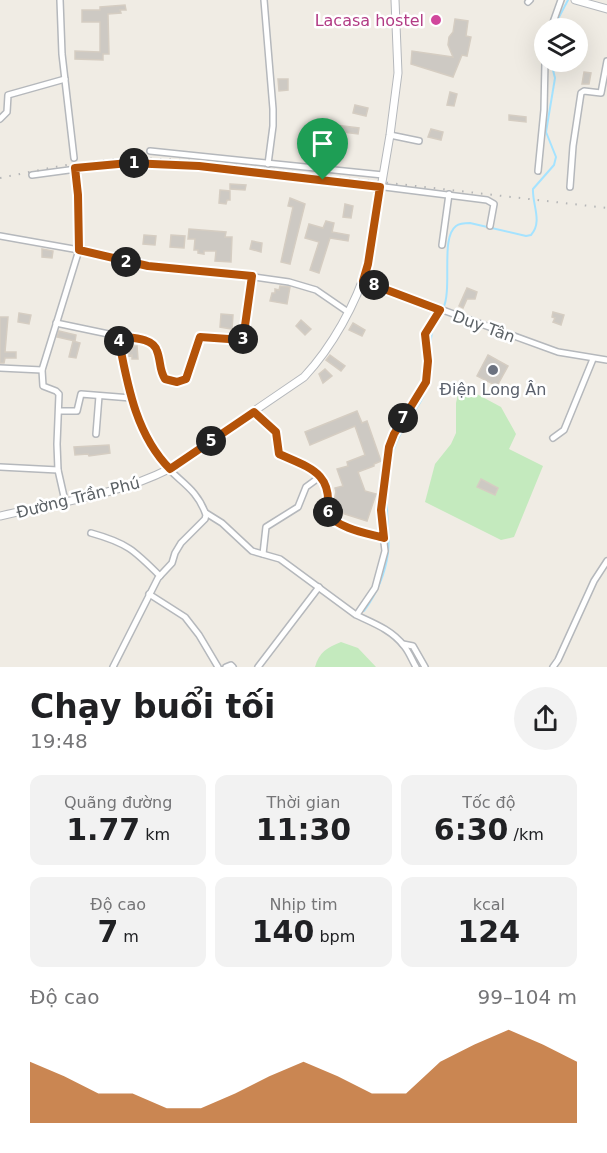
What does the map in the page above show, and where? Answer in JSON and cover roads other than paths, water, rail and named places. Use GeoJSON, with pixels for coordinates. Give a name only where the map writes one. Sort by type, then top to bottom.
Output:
{"type":"FeatureCollection","features":[{"type":"Feature","properties":{"kind":"street"},"geometry":{"type":"LineString","coordinates":[[60,0],[65,79],[74,158]]}},
{"type":"Feature","properties":{"kind":"street"},"geometry":{"type":"LineString","coordinates":[[264,0],[273,109],[268,164]]}},
{"type":"Feature","properties":{"kind":"street","name":"Đường Trần Phú"},"geometry":{"type":"LineString","coordinates":[[0,516],[121,488],[154,477],[170,469],[254,412],[304,377],[313,367],[348,312],[363,281],[368,264],[398,73],[395,0]]}},
{"type":"Feature","properties":{"kind":"street"},"geometry":{"type":"LineString","coordinates":[[555,18],[561,0]]}},
{"type":"Feature","properties":{"kind":"street"},"geometry":{"type":"LineString","coordinates":[[575,0],[607,9]]}},
{"type":"Feature","properties":{"kind":"street"},"geometry":{"type":"LineString","coordinates":[[570,187],[581,93],[584,91],[601,93],[607,61]]}},
{"type":"Feature","properties":{"kind":"street"},"geometry":{"type":"LineString","coordinates":[[538,171],[545,72]]}},
{"type":"Feature","properties":{"kind":"street"},"geometry":{"type":"LineString","coordinates":[[0,95],[8,95],[65,79]]}},
{"type":"Feature","properties":{"kind":"street"},"geometry":{"type":"LineString","coordinates":[[0,118],[7,112],[8,95]]}},
{"type":"Feature","properties":{"kind":"street"},"geometry":{"type":"LineString","coordinates":[[390,135],[419,141]]}},
{"type":"Feature","properties":{"kind":"street"},"geometry":{"type":"LineString","coordinates":[[150,151],[382,175]]}},
{"type":"Feature","properties":{"kind":"street"},"geometry":{"type":"LineString","coordinates":[[32,175],[129,163],[255,171],[475,197],[494,204],[490,226]]}},
{"type":"Feature","properties":{"kind":"street"},"geometry":{"type":"LineString","coordinates":[[65,501],[58,470],[59,394],[43,386],[42,370],[79,250],[75,168]]}},
{"type":"Feature","properties":{"kind":"street"},"geometry":{"type":"LineString","coordinates":[[442,245],[449,194]]}},
{"type":"Feature","properties":{"kind":"street"},"geometry":{"type":"LineString","coordinates":[[0,236],[79,250],[148,266],[252,276],[303,285],[316,290],[348,312]]}},
{"type":"Feature","properties":{"kind":"street"},"geometry":{"type":"LineString","coordinates":[[56,323],[150,341],[157,349],[160,372],[165,379],[177,382],[186,379],[200,337],[243,340],[252,276]]}},
{"type":"Feature","properties":{"kind":"street","name":"Duy Tân"},"geometry":{"type":"LineString","coordinates":[[363,281],[558,352],[607,360]]}},
{"type":"Feature","properties":{"kind":"street"},"geometry":{"type":"LineString","coordinates":[[358,615],[375,588],[385,551],[381,510],[389,447],[394,434],[426,382],[428,361],[425,334],[442,311]]}},
{"type":"Feature","properties":{"kind":"street"},"geometry":{"type":"LineString","coordinates":[[118,336],[131,398],[146,434],[161,460],[194,492],[206,513],[222,523],[252,551],[280,559],[358,615],[384,628],[402,643],[416,667]]}},
{"type":"Feature","properties":{"kind":"street"},"geometry":{"type":"LineString","coordinates":[[553,438],[564,430],[593,359]]}},
{"type":"Feature","properties":{"kind":"street"},"geometry":{"type":"LineString","coordinates":[[0,368],[42,370]]}},
{"type":"Feature","properties":{"kind":"street"},"geometry":{"type":"LineString","coordinates":[[59,411],[77,411],[81,394],[131,398]]}},
{"type":"Feature","properties":{"kind":"street"},"geometry":{"type":"LineString","coordinates":[[96,434],[99,396]]}},
{"type":"Feature","properties":{"kind":"street"},"geometry":{"type":"LineString","coordinates":[[254,412],[276,432],[279,454],[309,466],[325,481],[330,500],[327,514],[332,519],[342,525],[384,538]]}},
{"type":"Feature","properties":{"kind":"street"},"geometry":{"type":"LineString","coordinates":[[0,467],[58,470]]}},
{"type":"Feature","properties":{"kind":"street"},"geometry":{"type":"LineString","coordinates":[[263,554],[266,526],[298,507],[306,487],[321,476]]}},
{"type":"Feature","properties":{"kind":"street"},"geometry":{"type":"LineString","coordinates":[[113,667],[159,576],[172,563],[181,543],[205,519],[206,513]]}},
{"type":"Feature","properties":{"kind":"street"},"geometry":{"type":"LineString","coordinates":[[91,533],[113,539],[135,551],[159,576]]}},
{"type":"Feature","properties":{"kind":"street"},"geometry":{"type":"LineString","coordinates":[[563,667],[555,665],[594,581],[607,561]]}},
{"type":"Feature","properties":{"kind":"street"},"geometry":{"type":"LineString","coordinates":[[258,667],[319,587]]}},
{"type":"Feature","properties":{"kind":"street"},"geometry":{"type":"LineString","coordinates":[[149,594],[185,617],[200,635],[218,667]]}},
{"type":"Feature","properties":{"kind":"street"},"geometry":{"type":"LineString","coordinates":[[402,643],[413,646],[425,667]]}},
{"type":"Feature","properties":{"kind":"street"},"geometry":{"type":"LineString","coordinates":[[226,667],[231,665],[234,667]]}},
{"type":"Feature","properties":{"kind":"waterway"},"geometry":{"type":"LineString","coordinates":[[559,18],[568,0]]}},
{"type":"Feature","properties":{"kind":"waterway"},"geometry":{"type":"LineString","coordinates":[[443,309],[447,289],[447,252],[451,232],[456,226],[470,223],[526,236],[531,235],[534,230],[537,219],[533,189],[554,165],[556,157],[546,132],[555,78],[554,72]]}},
{"type":"Feature","properties":{"kind":"waterway"},"geometry":{"type":"LineString","coordinates":[[364,611],[380,583],[387,561],[389,542],[387,494],[393,453],[400,434],[422,399],[430,380],[432,373],[431,336],[436,322]]}},
{"type":"Feature","properties":{"kind":"railway"},"geometry":{"type":"LineString","coordinates":[[0,178],[92,161],[128,159],[198,161],[607,208]]}},
{"type":"Feature","properties":{"kind":"place","name":"Lacasa hostel"},"geometry":{"type":"Point","coordinates":[436,20]}},
{"type":"Feature","properties":{"kind":"place","name":"Điện Long Ân"},"geometry":{"type":"Point","coordinates":[493,370]}}]}
